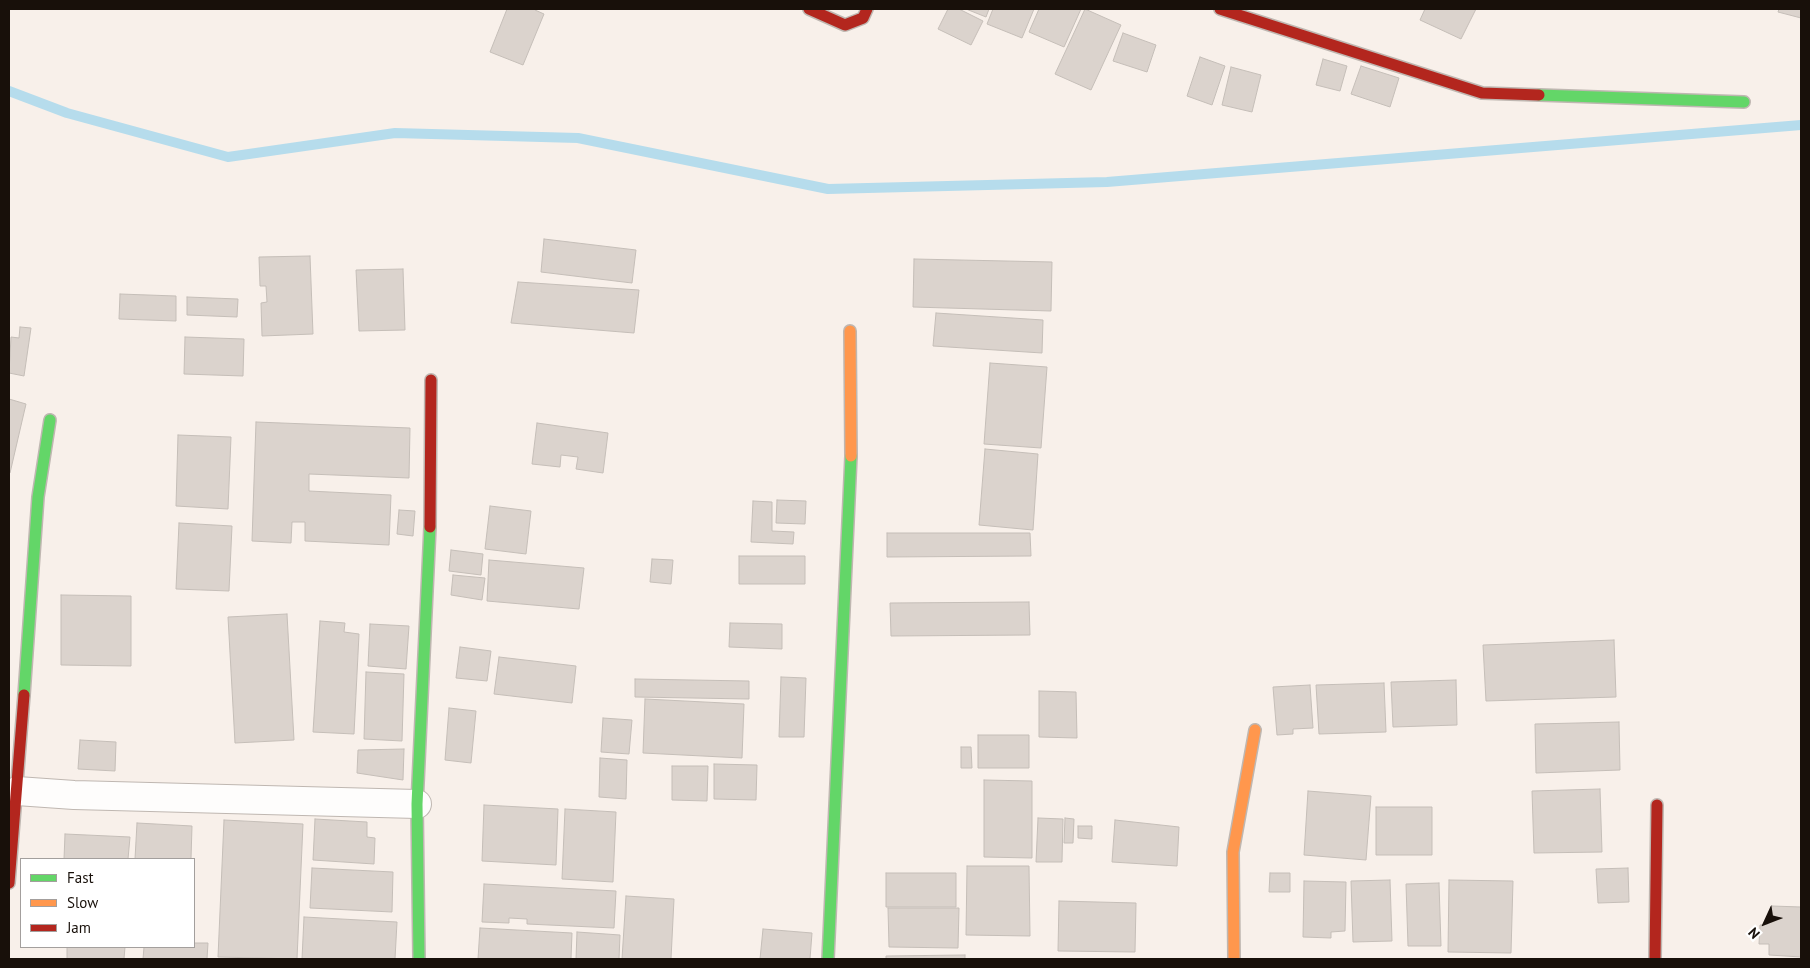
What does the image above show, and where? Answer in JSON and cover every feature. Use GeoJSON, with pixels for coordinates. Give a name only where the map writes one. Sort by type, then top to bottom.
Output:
{"type":"FeatureCollection","features":[{"type":"Feature","properties":{"kind":"street"},"geometry":{"type":"LineString","coordinates":[[809,9],[845,25],[863,18],[867,9]]}},
{"type":"Feature","properties":{"kind":"street"},"geometry":{"type":"LineString","coordinates":[[1220,9],[1482,93],[1744,102]]}},
{"type":"Feature","properties":{"kind":"street"},"geometry":{"type":"LineString","coordinates":[[828,959],[851,465],[850,331]]}},
{"type":"Feature","properties":{"kind":"street"},"geometry":{"type":"LineString","coordinates":[[419,959],[416,804],[431,512],[431,380]]}},
{"type":"Feature","properties":{"kind":"street"},"geometry":{"type":"LineString","coordinates":[[9,883],[18,791],[38,497],[50,420]]}},
{"type":"Feature","properties":{"kind":"street"},"geometry":{"type":"LineString","coordinates":[[1234,959],[1233,852],[1255,730]]}},
{"type":"Feature","properties":{"kind":"street"},"geometry":{"type":"LineString","coordinates":[[18,791],[74,795],[416,804]]}},
{"type":"Feature","properties":{"kind":"street"},"geometry":{"type":"LineString","coordinates":[[1655,959],[1657,805]]}},
{"type":"Feature","properties":{"kind":"building"},"geometry":{"type":"Polygon","coordinates":[[[507,9],[536,9],[544,14],[523,65],[490,52],[507,9]]]}},
{"type":"Feature","properties":{"kind":"building"},"geometry":{"type":"Polygon","coordinates":[[[948,9],[959,9],[983,21],[971,45],[938,29],[948,9]]]}},
{"type":"Feature","properties":{"kind":"building"},"geometry":{"type":"Polygon","coordinates":[[[966,9],[989,9],[986,17],[966,9]]]}},
{"type":"Feature","properties":{"kind":"building"},"geometry":{"type":"Polygon","coordinates":[[[993,9],[1034,9],[1022,38],[987,24],[993,9]]]}},
{"type":"Feature","properties":{"kind":"building"},"geometry":{"type":"Polygon","coordinates":[[[1039,9],[1081,9],[1064,47],[1029,32],[1039,9]]]}},
{"type":"Feature","properties":{"kind":"building"},"geometry":{"type":"Polygon","coordinates":[[[1085,9],[1121,25],[1091,90],[1055,74],[1085,9]]]}},
{"type":"Feature","properties":{"kind":"building"},"geometry":{"type":"Polygon","coordinates":[[[1425,9],[1476,9],[1461,39],[1420,20],[1425,9]]]}},
{"type":"Feature","properties":{"kind":"building"},"geometry":{"type":"Polygon","coordinates":[[[1779,9],[1801,9],[1801,18],[1778,12],[1779,9]]]}},
{"type":"Feature","properties":{"kind":"building"},"geometry":{"type":"Polygon","coordinates":[[[1123,33],[1156,45],[1147,72],[1113,61],[1123,33]]]}},
{"type":"Feature","properties":{"kind":"building"},"geometry":{"type":"Polygon","coordinates":[[[1200,57],[1225,66],[1212,105],[1187,96],[1200,57]]]}},
{"type":"Feature","properties":{"kind":"building"},"geometry":{"type":"Polygon","coordinates":[[[1323,59],[1347,66],[1340,91],[1316,85],[1323,59]]]}},
{"type":"Feature","properties":{"kind":"building"},"geometry":{"type":"Polygon","coordinates":[[[1361,66],[1399,78],[1390,107],[1351,94],[1361,66]]]}},
{"type":"Feature","properties":{"kind":"building"},"geometry":{"type":"Polygon","coordinates":[[[1231,67],[1261,75],[1252,112],[1222,105],[1231,67]]]}},
{"type":"Feature","properties":{"kind":"building"},"geometry":{"type":"Polygon","coordinates":[[[544,239],[636,250],[632,283],[541,272],[544,239]]]}},
{"type":"Feature","properties":{"kind":"building"},"geometry":{"type":"Polygon","coordinates":[[[310,256],[313,334],[262,336],[261,303],[267,302],[266,286],[260,286],[259,257],[310,256]]]}},
{"type":"Feature","properties":{"kind":"building"},"geometry":{"type":"Polygon","coordinates":[[[914,259],[1052,262],[1051,311],[913,307],[914,259]]]}},
{"type":"Feature","properties":{"kind":"building"},"geometry":{"type":"Polygon","coordinates":[[[403,269],[405,330],[359,331],[356,270],[403,269]]]}},
{"type":"Feature","properties":{"kind":"building"},"geometry":{"type":"Polygon","coordinates":[[[518,282],[639,290],[634,333],[511,323],[518,282]]]}},
{"type":"Feature","properties":{"kind":"building"},"geometry":{"type":"Polygon","coordinates":[[[120,294],[176,296],[176,321],[119,319],[120,294]]]}},
{"type":"Feature","properties":{"kind":"building"},"geometry":{"type":"Polygon","coordinates":[[[187,297],[238,299],[237,317],[187,315],[187,297]]]}},
{"type":"Feature","properties":{"kind":"building"},"geometry":{"type":"Polygon","coordinates":[[[936,313],[1043,320],[1042,353],[933,346],[936,313]]]}},
{"type":"Feature","properties":{"kind":"building"},"geometry":{"type":"Polygon","coordinates":[[[20,327],[31,328],[24,376],[9,373],[11,337],[19,338],[20,327]]]}},
{"type":"Feature","properties":{"kind":"building"},"geometry":{"type":"Polygon","coordinates":[[[185,337],[244,339],[243,376],[184,374],[185,337]]]}},
{"type":"Feature","properties":{"kind":"building"},"geometry":{"type":"Polygon","coordinates":[[[990,363],[1047,367],[1041,448],[984,444],[990,363]]]}},
{"type":"Feature","properties":{"kind":"building"},"geometry":{"type":"Polygon","coordinates":[[[9,399],[26,404],[10,473],[9,473],[9,399]]]}},
{"type":"Feature","properties":{"kind":"building"},"geometry":{"type":"Polygon","coordinates":[[[256,422],[410,428],[409,478],[309,474],[309,491],[391,495],[389,545],[305,541],[305,522],[292,522],[291,543],[252,541],[256,422]]]}},
{"type":"Feature","properties":{"kind":"building"},"geometry":{"type":"Polygon","coordinates":[[[537,423],[608,433],[603,473],[576,469],[578,457],[561,455],[560,467],[532,464],[537,423]]]}},
{"type":"Feature","properties":{"kind":"building"},"geometry":{"type":"Polygon","coordinates":[[[178,435],[231,437],[228,509],[176,506],[178,435]]]}},
{"type":"Feature","properties":{"kind":"building"},"geometry":{"type":"Polygon","coordinates":[[[985,449],[1038,454],[1033,530],[979,525],[985,449]]]}},
{"type":"Feature","properties":{"kind":"building"},"geometry":{"type":"Polygon","coordinates":[[[777,500],[806,501],[805,524],[776,523],[777,500]]]}},
{"type":"Feature","properties":{"kind":"building"},"geometry":{"type":"Polygon","coordinates":[[[753,501],[772,502],[772,531],[794,532],[793,544],[751,542],[753,501]]]}},
{"type":"Feature","properties":{"kind":"building"},"geometry":{"type":"Polygon","coordinates":[[[490,506],[531,511],[526,554],[485,549],[490,506]]]}},
{"type":"Feature","properties":{"kind":"building"},"geometry":{"type":"Polygon","coordinates":[[[399,510],[415,511],[413,536],[397,534],[399,510]]]}},
{"type":"Feature","properties":{"kind":"building"},"geometry":{"type":"Polygon","coordinates":[[[179,523],[232,526],[229,591],[176,589],[179,523]]]}},
{"type":"Feature","properties":{"kind":"building"},"geometry":{"type":"Polygon","coordinates":[[[887,533],[1030,533],[1031,556],[887,557],[887,533]]]}},
{"type":"Feature","properties":{"kind":"building"},"geometry":{"type":"Polygon","coordinates":[[[451,550],[483,554],[481,575],[449,571],[451,550]]]}},
{"type":"Feature","properties":{"kind":"building"},"geometry":{"type":"Polygon","coordinates":[[[739,556],[805,556],[805,584],[739,584],[739,556]]]}},
{"type":"Feature","properties":{"kind":"building"},"geometry":{"type":"Polygon","coordinates":[[[652,559],[673,560],[671,584],[650,582],[652,559]]]}},
{"type":"Feature","properties":{"kind":"building"},"geometry":{"type":"Polygon","coordinates":[[[489,560],[584,568],[579,609],[487,601],[489,560]]]}},
{"type":"Feature","properties":{"kind":"building"},"geometry":{"type":"Polygon","coordinates":[[[453,575],[485,578],[482,600],[451,595],[453,575]]]}},
{"type":"Feature","properties":{"kind":"building"},"geometry":{"type":"Polygon","coordinates":[[[61,595],[131,596],[131,666],[61,665],[61,595]]]}},
{"type":"Feature","properties":{"kind":"building"},"geometry":{"type":"Polygon","coordinates":[[[1029,602],[1030,635],[891,636],[890,603],[1029,602]]]}},
{"type":"Feature","properties":{"kind":"building"},"geometry":{"type":"Polygon","coordinates":[[[287,614],[294,740],[235,743],[228,617],[287,614]]]}},
{"type":"Feature","properties":{"kind":"building"},"geometry":{"type":"Polygon","coordinates":[[[320,621],[345,623],[344,632],[359,634],[354,734],[313,732],[320,621]]]}},
{"type":"Feature","properties":{"kind":"building"},"geometry":{"type":"Polygon","coordinates":[[[730,623],[782,624],[782,649],[729,647],[730,623]]]}},
{"type":"Feature","properties":{"kind":"building"},"geometry":{"type":"Polygon","coordinates":[[[370,624],[409,626],[406,669],[368,666],[370,624]]]}},
{"type":"Feature","properties":{"kind":"building"},"geometry":{"type":"Polygon","coordinates":[[[1614,640],[1616,697],[1486,701],[1483,645],[1614,640]]]}},
{"type":"Feature","properties":{"kind":"building"},"geometry":{"type":"Polygon","coordinates":[[[460,647],[491,651],[487,681],[456,678],[460,647]]]}},
{"type":"Feature","properties":{"kind":"building"},"geometry":{"type":"Polygon","coordinates":[[[499,657],[576,666],[572,703],[494,694],[499,657]]]}},
{"type":"Feature","properties":{"kind":"building"},"geometry":{"type":"Polygon","coordinates":[[[366,672],[404,674],[402,741],[364,739],[366,672]]]}},
{"type":"Feature","properties":{"kind":"building"},"geometry":{"type":"Polygon","coordinates":[[[781,677],[806,678],[804,737],[779,737],[781,677]]]}},
{"type":"Feature","properties":{"kind":"building"},"geometry":{"type":"Polygon","coordinates":[[[635,679],[749,681],[749,699],[635,697],[635,679]]]}},
{"type":"Feature","properties":{"kind":"building"},"geometry":{"type":"Polygon","coordinates":[[[1456,680],[1457,725],[1393,727],[1391,682],[1456,680]]]}},
{"type":"Feature","properties":{"kind":"building"},"geometry":{"type":"Polygon","coordinates":[[[1384,683],[1386,732],[1319,734],[1316,685],[1384,683]]]}},
{"type":"Feature","properties":{"kind":"building"},"geometry":{"type":"Polygon","coordinates":[[[1310,685],[1313,728],[1293,729],[1293,734],[1277,735],[1273,687],[1310,685]]]}},
{"type":"Feature","properties":{"kind":"building"},"geometry":{"type":"Polygon","coordinates":[[[1039,691],[1076,692],[1077,738],[1039,737],[1039,691]]]}},
{"type":"Feature","properties":{"kind":"building"},"geometry":{"type":"Polygon","coordinates":[[[645,699],[744,704],[742,758],[643,753],[645,699]]]}},
{"type":"Feature","properties":{"kind":"building"},"geometry":{"type":"Polygon","coordinates":[[[449,708],[476,711],[471,763],[445,760],[449,708]]]}},
{"type":"Feature","properties":{"kind":"building"},"geometry":{"type":"Polygon","coordinates":[[[603,718],[632,720],[629,754],[601,752],[603,718]]]}},
{"type":"Feature","properties":{"kind":"building"},"geometry":{"type":"Polygon","coordinates":[[[1619,722],[1620,770],[1536,773],[1535,724],[1619,722]]]}},
{"type":"Feature","properties":{"kind":"building"},"geometry":{"type":"Polygon","coordinates":[[[978,735],[1029,735],[1029,768],[978,768],[978,735]]]}},
{"type":"Feature","properties":{"kind":"building"},"geometry":{"type":"Polygon","coordinates":[[[80,740],[116,742],[115,771],[78,769],[80,740]]]}},
{"type":"Feature","properties":{"kind":"building"},"geometry":{"type":"Polygon","coordinates":[[[961,747],[971,747],[972,768],[961,768],[961,747]]]}},
{"type":"Feature","properties":{"kind":"building"},"geometry":{"type":"Polygon","coordinates":[[[404,749],[403,780],[357,773],[358,750],[404,749]]]}},
{"type":"Feature","properties":{"kind":"building"},"geometry":{"type":"Polygon","coordinates":[[[600,758],[627,760],[626,799],[599,797],[600,758]]]}},
{"type":"Feature","properties":{"kind":"building"},"geometry":{"type":"Polygon","coordinates":[[[714,764],[757,765],[756,800],[714,799],[714,764]]]}},
{"type":"Feature","properties":{"kind":"building"},"geometry":{"type":"Polygon","coordinates":[[[672,766],[708,766],[707,801],[672,800],[672,766]]]}},
{"type":"Feature","properties":{"kind":"building"},"geometry":{"type":"Polygon","coordinates":[[[984,780],[1032,781],[1032,858],[984,857],[984,780]]]}},
{"type":"Feature","properties":{"kind":"building"},"geometry":{"type":"Polygon","coordinates":[[[1600,789],[1602,852],[1534,853],[1532,791],[1600,789]]]}},
{"type":"Feature","properties":{"kind":"building"},"geometry":{"type":"Polygon","coordinates":[[[1308,791],[1371,796],[1366,860],[1304,855],[1308,791]]]}},
{"type":"Feature","properties":{"kind":"building"},"geometry":{"type":"Polygon","coordinates":[[[484,805],[558,809],[556,865],[482,861],[484,805]]]}},
{"type":"Feature","properties":{"kind":"building"},"geometry":{"type":"Polygon","coordinates":[[[1376,807],[1432,807],[1432,855],[1376,855],[1376,807]]]}},
{"type":"Feature","properties":{"kind":"building"},"geometry":{"type":"Polygon","coordinates":[[[565,809],[616,812],[613,882],[562,879],[565,809]]]}},
{"type":"Feature","properties":{"kind":"building"},"geometry":{"type":"Polygon","coordinates":[[[1038,818],[1063,819],[1062,862],[1036,862],[1038,818]]]}},
{"type":"Feature","properties":{"kind":"building"},"geometry":{"type":"Polygon","coordinates":[[[1065,818],[1074,819],[1073,843],[1064,843],[1065,818]]]}},
{"type":"Feature","properties":{"kind":"building"},"geometry":{"type":"Polygon","coordinates":[[[315,819],[367,822],[367,837],[375,838],[374,864],[313,860],[315,819]]]}},
{"type":"Feature","properties":{"kind":"building"},"geometry":{"type":"Polygon","coordinates":[[[224,820],[303,824],[297,959],[218,957],[224,820]]]}},
{"type":"Feature","properties":{"kind":"building"},"geometry":{"type":"Polygon","coordinates":[[[1115,820],[1179,827],[1177,866],[1112,862],[1115,820]]]}},
{"type":"Feature","properties":{"kind":"building"},"geometry":{"type":"Polygon","coordinates":[[[137,823],[192,826],[191,858],[135,858],[137,823]]]}},
{"type":"Feature","properties":{"kind":"building"},"geometry":{"type":"Polygon","coordinates":[[[1078,826],[1092,826],[1092,839],[1078,838],[1078,826]]]}},
{"type":"Feature","properties":{"kind":"building"},"geometry":{"type":"Polygon","coordinates":[[[65,834],[130,837],[128,858],[64,858],[65,834]]]}},
{"type":"Feature","properties":{"kind":"building"},"geometry":{"type":"Polygon","coordinates":[[[967,866],[1029,866],[1030,936],[966,935],[967,866]]]}},
{"type":"Feature","properties":{"kind":"building"},"geometry":{"type":"Polygon","coordinates":[[[312,868],[393,872],[392,912],[310,908],[312,868]]]}},
{"type":"Feature","properties":{"kind":"building"},"geometry":{"type":"Polygon","coordinates":[[[1628,868],[1629,902],[1598,903],[1596,869],[1628,868]]]}},
{"type":"Feature","properties":{"kind":"building"},"geometry":{"type":"Polygon","coordinates":[[[886,873],[956,873],[956,907],[886,907],[886,873]]]}},
{"type":"Feature","properties":{"kind":"building"},"geometry":{"type":"Polygon","coordinates":[[[1270,873],[1290,873],[1290,892],[1269,892],[1270,873]]]}},
{"type":"Feature","properties":{"kind":"building"},"geometry":{"type":"Polygon","coordinates":[[[1390,880],[1392,941],[1353,942],[1351,881],[1390,880]]]}},
{"type":"Feature","properties":{"kind":"building"},"geometry":{"type":"Polygon","coordinates":[[[1449,880],[1513,881],[1511,953],[1448,952],[1449,880]]]}},
{"type":"Feature","properties":{"kind":"building"},"geometry":{"type":"Polygon","coordinates":[[[1304,881],[1346,882],[1345,931],[1331,932],[1331,938],[1303,937],[1304,881]]]}},
{"type":"Feature","properties":{"kind":"building"},"geometry":{"type":"Polygon","coordinates":[[[1439,883],[1441,946],[1408,946],[1406,884],[1439,883]]]}},
{"type":"Feature","properties":{"kind":"building"},"geometry":{"type":"Polygon","coordinates":[[[484,884],[616,891],[614,928],[527,924],[527,919],[509,918],[509,923],[482,922],[484,884]]]}},
{"type":"Feature","properties":{"kind":"building"},"geometry":{"type":"Polygon","coordinates":[[[626,896],[674,899],[671,959],[622,959],[626,896]]]}},
{"type":"Feature","properties":{"kind":"building"},"geometry":{"type":"Polygon","coordinates":[[[1059,901],[1136,903],[1135,952],[1058,951],[1059,901]]]}},
{"type":"Feature","properties":{"kind":"building"},"geometry":{"type":"Polygon","coordinates":[[[1772,906],[1801,907],[1801,957],[1769,955],[1769,944],[1759,944],[1760,925],[1768,924],[1772,906]]]}},
{"type":"Feature","properties":{"kind":"building"},"geometry":{"type":"Polygon","coordinates":[[[888,908],[959,908],[958,948],[889,947],[888,908]]]}},
{"type":"Feature","properties":{"kind":"building"},"geometry":{"type":"Polygon","coordinates":[[[304,917],[397,922],[395,959],[302,959],[304,917]]]}},
{"type":"Feature","properties":{"kind":"building"},"geometry":{"type":"Polygon","coordinates":[[[480,928],[572,933],[571,959],[478,959],[480,928]]]}},
{"type":"Feature","properties":{"kind":"building"},"geometry":{"type":"Polygon","coordinates":[[[763,929],[812,933],[810,959],[760,959],[763,929]]]}},
{"type":"Feature","properties":{"kind":"building"},"geometry":{"type":"Polygon","coordinates":[[[577,932],[620,935],[619,959],[576,959],[577,932]]]}},
{"type":"Feature","properties":{"kind":"building"},"geometry":{"type":"Polygon","coordinates":[[[195,943],[208,943],[207,959],[143,959],[144,948],[195,948],[195,943]]]}},
{"type":"Feature","properties":{"kind":"building"},"geometry":{"type":"Polygon","coordinates":[[[67,948],[125,948],[124,959],[67,959],[67,948]]]}},
{"type":"Feature","properties":{"kind":"building"},"geometry":{"type":"Polygon","coordinates":[[[965,955],[965,959],[886,959],[886,956],[965,955]]]}},
{"type":"Feature","properties":{"kind":"waterway"},"geometry":{"type":"LineString","coordinates":[[9,91],[67,113],[228,157],[395,133],[578,138],[828,189],[1107,182],[1801,125]]}},
{"type":"Feature","properties":{"kind":"traffic: fast"},"geometry":{"type":"LineString","coordinates":[[1539,95],[1744,102]]}},
{"type":"Feature","properties":{"kind":"traffic: fast"},"geometry":{"type":"LineString","coordinates":[[24,695],[38,497],[50,420]]}},
{"type":"Feature","properties":{"kind":"traffic: fast"},"geometry":{"type":"LineString","coordinates":[[828,959],[851,456]]}},
{"type":"Feature","properties":{"kind":"traffic: fast"},"geometry":{"type":"LineString","coordinates":[[419,959],[417,804],[430,527]]}},
{"type":"Feature","properties":{"kind":"traffic: slow"},"geometry":{"type":"LineString","coordinates":[[850,331],[851,456]]}},
{"type":"Feature","properties":{"kind":"traffic: slow"},"geometry":{"type":"LineString","coordinates":[[1234,959],[1233,852],[1255,730]]}},
{"type":"Feature","properties":{"kind":"traffic: jam"},"geometry":{"type":"LineString","coordinates":[[809,9],[845,25],[863,18],[867,9]]}},
{"type":"Feature","properties":{"kind":"traffic: jam"},"geometry":{"type":"LineString","coordinates":[[1220,9],[1482,93],[1539,95]]}},
{"type":"Feature","properties":{"kind":"traffic: jam"},"geometry":{"type":"LineString","coordinates":[[430,527],[431,380]]}},
{"type":"Feature","properties":{"kind":"traffic: jam"},"geometry":{"type":"LineString","coordinates":[[9,883],[24,695]]}},
{"type":"Feature","properties":{"kind":"traffic: jam"},"geometry":{"type":"LineString","coordinates":[[1655,959],[1657,805]]}}]}
